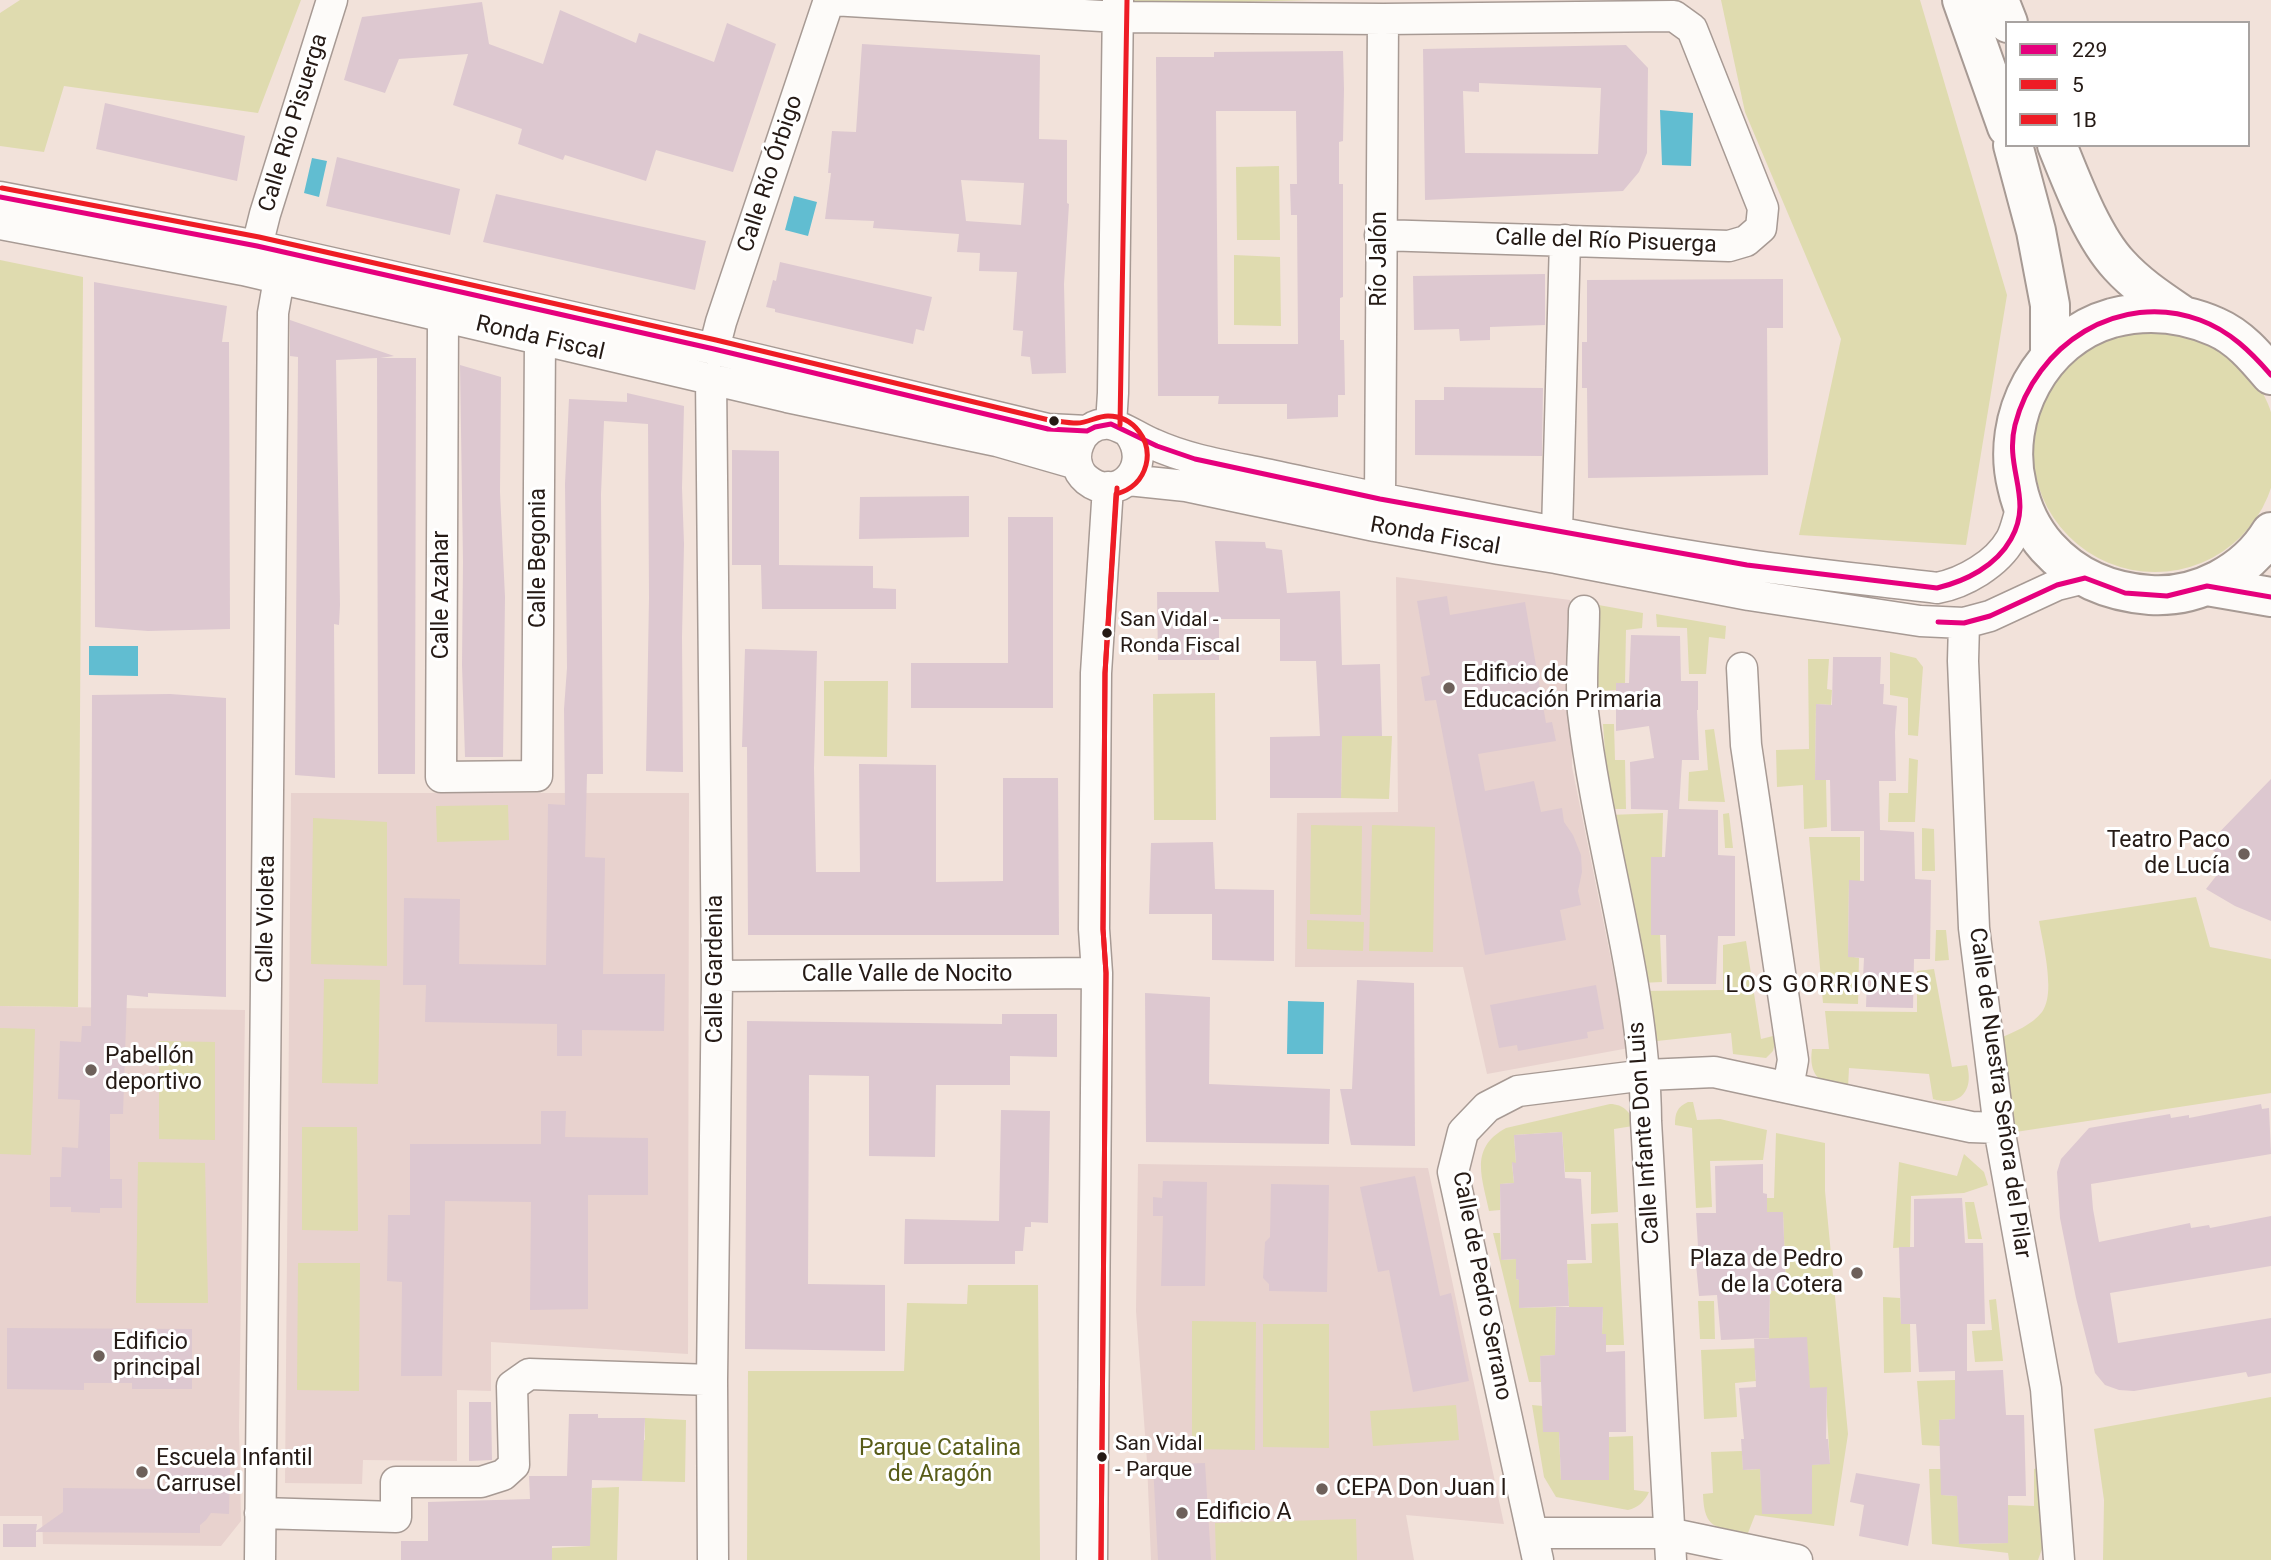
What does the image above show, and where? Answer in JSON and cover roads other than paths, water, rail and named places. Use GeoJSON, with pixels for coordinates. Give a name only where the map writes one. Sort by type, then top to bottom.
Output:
{"type":"FeatureCollection","features":[{"type":"Feature","properties":{"kind":"main road"},"geometry":{"type":"LineString","coordinates":[[1962,0],[2005,121]]}},
{"type":"Feature","properties":{"kind":"main road"},"geometry":{"type":"LineString","coordinates":[[1999,0],[2007,21]]}},
{"type":"Feature","properties":{"kind":"main road"},"geometry":{"type":"LineString","coordinates":[[2014,147],[2036,231],[2050,305],[2050,357]]}},
{"type":"Feature","properties":{"kind":"main road"},"geometry":{"type":"LineString","coordinates":[[2058,147],[2092,225],[2117,263],[2146,290],[2182,315],[2218,328],[2249,349],[2271,375]]}},
{"type":"Feature","properties":{"kind":"main road"},"geometry":{"type":"LineString","coordinates":[[2182,315],[2146,312],[2110,319],[2077,334],[2050,357],[2026,390],[2014,428],[2012,468],[2022,507],[2038,536],[2059,559],[2085,578],[2125,593],[2167,596],[2207,586],[2238,569],[2264,544],[2271,532]]}},
{"type":"Feature","properties":{"kind":"main road"},"geometry":{"type":"LineString","coordinates":[[2207,586],[2271,597]]}},
{"type":"Feature","properties":{"kind":"street","name":"Calle Río Pisuerga"},"geometry":{"type":"LineString","coordinates":[[257,246],[332,0]]}},
{"type":"Feature","properties":{"kind":"street"},"geometry":{"type":"LineString","coordinates":[[831,0],[1383,19]]}},
{"type":"Feature","properties":{"kind":"street","name":"Calle Río Órbigo"},"geometry":{"type":"LineString","coordinates":[[713,364],[730,296],[831,0]]}},
{"type":"Feature","properties":{"kind":"street"},"geometry":{"type":"LineString","coordinates":[[1109,430],[1113,393],[1118,8]]}},
{"type":"Feature","properties":{"kind":"street","name":"Calle del Río Pisuerga"},"geometry":{"type":"LineString","coordinates":[[1380,234],[1728,246],[1746,241],[1761,228],[1763,208],[1692,29],[1674,16],[1383,19]]}},
{"type":"Feature","properties":{"kind":"street","name":"Río Jalón"},"geometry":{"type":"LineString","coordinates":[[1380,499],[1383,19]]}},
{"type":"Feature","properties":{"kind":"street","name":"Ronda Fiscal"},"geometry":{"type":"LineString","coordinates":[[0,197],[257,246],[713,364],[1053,455],[1077,464],[1088,481],[1097,485],[1118,483],[1186,486],[1389,529],[1751,579],[1937,589],[1963,580],[1995,558],[2011,540],[2022,507]]}},
{"type":"Feature","properties":{"kind":"street","name":"Ronda Fiscal"},"geometry":{"type":"LineString","coordinates":[[0,224],[278,279],[540,340],[713,364],[1048,429],[1109,430],[1195,459],[1380,499],[1557,532],[1920,621],[1964,623],[1990,616],[2057,584],[2085,578]]}},
{"type":"Feature","properties":{"kind":"street"},"geometry":{"type":"LineString","coordinates":[[1557,532],[1565,240]]}},
{"type":"Feature","properties":{"kind":"street","name":"Calle Violeta"},"geometry":{"type":"LineString","coordinates":[[260,1560],[273,313],[278,279]]}},
{"type":"Feature","properties":{"kind":"street","name":"Calle Azahar"},"geometry":{"type":"LineString","coordinates":[[443,317],[441,777],[537,776]]}},
{"type":"Feature","properties":{"kind":"street","name":"Calle Begonia"},"geometry":{"type":"LineString","coordinates":[[537,776],[540,340]]}},
{"type":"Feature","properties":{"kind":"street","name":"Calle Gardenia"},"geometry":{"type":"LineString","coordinates":[[713,364],[718,976],[712,1380],[713,1560]]}},
{"type":"Feature","properties":{"kind":"street"},"geometry":{"type":"LineString","coordinates":[[1077,464],[1076,449],[1109,430]]}},
{"type":"Feature","properties":{"kind":"street"},"geometry":{"type":"LineString","coordinates":[[1092,1560],[1097,973],[1094,929],[1096,673],[1118,483],[1138,462],[1139,452],[1136,442],[1109,430]]}},
{"type":"Feature","properties":{"kind":"street","name":"Calle Infante Don Luis"},"geometry":{"type":"LineString","coordinates":[[1584,611],[1583,709],[1646,1075],[1646,1121],[1669,1546]]}},
{"type":"Feature","properties":{"kind":"street","name":"Calle de Nuestra Señora del Pilar"},"geometry":{"type":"LineString","coordinates":[[1964,623],[1963,660],[1974,928],[1999,1128],[2046,1389],[2059,1560]]}},
{"type":"Feature","properties":{"kind":"street"},"geometry":{"type":"LineString","coordinates":[[1742,668],[1746,745],[1793,1059],[1788,1088]]}},
{"type":"Feature","properties":{"kind":"street","name":"Calle Valle de Nocito"},"geometry":{"type":"LineString","coordinates":[[718,976],[1097,973]]}},
{"type":"Feature","properties":{"kind":"street","name":"Calle de Pedro Serrano"},"geometry":{"type":"LineString","coordinates":[[1535,1546],[1453,1172],[1463,1132],[1487,1107],[1518,1091],[1646,1075],[1713,1072],[1971,1127],[1999,1128]]}},
{"type":"Feature","properties":{"kind":"street"},"geometry":{"type":"LineString","coordinates":[[260,1513],[396,1517],[396,1482],[481,1482],[503,1475],[514,1465],[512,1385],[530,1374],[712,1380]]}},
{"type":"Feature","properties":{"kind":"street"},"geometry":{"type":"LineString","coordinates":[[1535,1546],[1669,1546],[1797,1560]]}},
{"type":"Feature","properties":{"kind":"water"},"geometry":{"type":"Polygon","coordinates":[[[1660,110],[1693,113],[1691,166],[1662,165],[1660,110]]]}},
{"type":"Feature","properties":{"kind":"water"},"geometry":{"type":"Polygon","coordinates":[[[312,158],[327,161],[319,197],[304,193],[312,158]]]}},
{"type":"Feature","properties":{"kind":"water"},"geometry":{"type":"Polygon","coordinates":[[[794,196],[817,202],[808,236],[785,230],[794,196]]]}},
{"type":"Feature","properties":{"kind":"water"},"geometry":{"type":"Polygon","coordinates":[[[89,646],[138,646],[138,676],[89,675],[89,646]]]}},
{"type":"Feature","properties":{"kind":"water"},"geometry":{"type":"Polygon","coordinates":[[[1288,1001],[1324,1002],[1323,1054],[1287,1054],[1288,1001]]]}},
{"type":"Feature","properties":{"kind":"place","name":"San Vidal - Ronda Fiscal"},"geometry":{"type":"Point","coordinates":[1107,633]}},
{"type":"Feature","properties":{"kind":"place","name":"Edificio de Educación Primaria"},"geometry":{"type":"Point","coordinates":[1449,688]}},
{"type":"Feature","properties":{"kind":"place","name":"Teatro Paco de Lucía"},"geometry":{"type":"Point","coordinates":[2244,854]}},
{"type":"Feature","properties":{"kind":"place","name":"Pabellón deportivo"},"geometry":{"type":"Point","coordinates":[91,1070]}},
{"type":"Feature","properties":{"kind":"place","name":"Plaza de Pedro de la Cotera"},"geometry":{"type":"Point","coordinates":[1857,1273]}},
{"type":"Feature","properties":{"kind":"place","name":"Edificio principal"},"geometry":{"type":"Point","coordinates":[99,1356]}},
{"type":"Feature","properties":{"kind":"place","name":"San Vidal - Parque"},"geometry":{"type":"Point","coordinates":[1102,1457]}},
{"type":"Feature","properties":{"kind":"place","name":"Escuela Infantil Carrusel"},"geometry":{"type":"Point","coordinates":[142,1472]}},
{"type":"Feature","properties":{"kind":"place","name":"CEPA Don Juan I"},"geometry":{"type":"Point","coordinates":[1322,1489]}},
{"type":"Feature","properties":{"kind":"place","name":"Edificio A"},"geometry":{"type":"Point","coordinates":[1182,1513]}},
{"type":"Feature","properties":{"kind":"district","name":"LOS GORRIONES"},"geometry":{"type":"Point","coordinates":[1828,986]}},
{"type":"Feature","properties":{"kind":"park label","name":"Parque Catalina de Aragón"},"geometry":{"type":"Point","coordinates":[940,1462]}}]}
